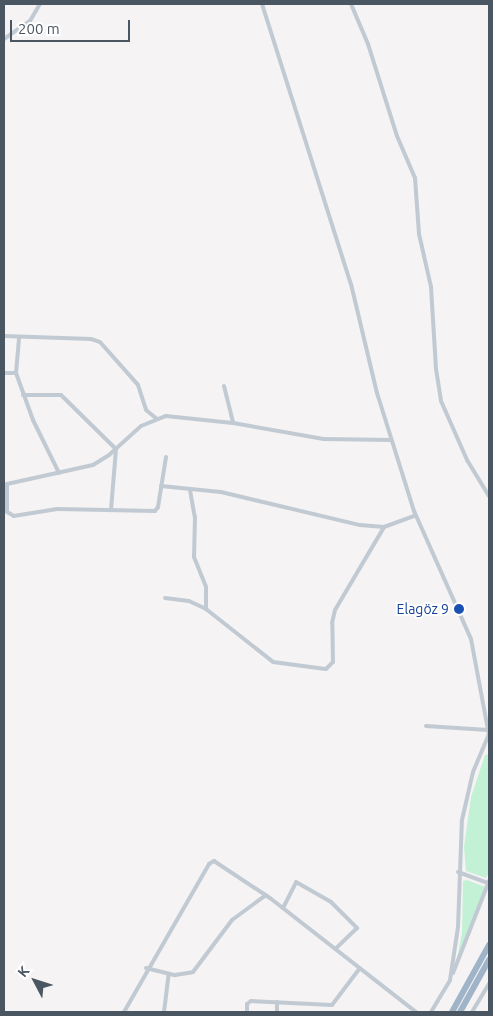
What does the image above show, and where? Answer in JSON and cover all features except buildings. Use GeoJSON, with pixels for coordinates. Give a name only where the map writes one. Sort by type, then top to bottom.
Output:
{"type":"FeatureCollection","features":[{"type":"Feature","properties":{"kind":"highway"},"geometry":{"type":"LineString","coordinates":[[452,1012],[489,945]]}},
{"type":"Feature","properties":{"kind":"highway"},"geometry":{"type":"LineString","coordinates":[[460,1012],[489,960]]}},
{"type":"Feature","properties":{"kind":"street"},"geometry":{"type":"LineString","coordinates":[[4,39],[30,21],[40,4]]}},
{"type":"Feature","properties":{"kind":"street"},"geometry":{"type":"LineString","coordinates":[[262,4],[351,284],[391,440],[416,516],[467,628],[481,680],[489,733],[467,795],[458,872],[458,927],[450,980]]}},
{"type":"Feature","properties":{"kind":"street"},"geometry":{"type":"LineString","coordinates":[[351,4],[415,178],[421,242],[431,287],[436,369],[442,401],[467,460],[489,496]]}},
{"type":"Feature","properties":{"kind":"street"},"geometry":{"type":"LineString","coordinates":[[4,336],[91,339],[100,342],[138,385],[146,410],[156,418]]}},
{"type":"Feature","properties":{"kind":"street"},"geometry":{"type":"LineString","coordinates":[[20,337],[16,373],[23,395],[59,473]]}},
{"type":"Feature","properties":{"kind":"street"},"geometry":{"type":"LineString","coordinates":[[4,373],[16,373]]}},
{"type":"Feature","properties":{"kind":"street"},"geometry":{"type":"LineString","coordinates":[[224,386],[233,423]]}},
{"type":"Feature","properties":{"kind":"street"},"geometry":{"type":"LineString","coordinates":[[23,395],[61,395],[116,449]]}},
{"type":"Feature","properties":{"kind":"street"},"geometry":{"type":"LineString","coordinates":[[166,458],[155,511],[48,509],[14,516],[8,513],[7,484],[93,465],[116,449],[138,428],[156,418],[181,415],[324,438],[391,440]]}},
{"type":"Feature","properties":{"kind":"street"},"geometry":{"type":"LineString","coordinates":[[110,510],[116,449]]}},
{"type":"Feature","properties":{"kind":"street"},"geometry":{"type":"LineString","coordinates":[[161,486],[221,492],[328,519],[384,527],[416,516]]}},
{"type":"Feature","properties":{"kind":"street"},"geometry":{"type":"LineString","coordinates":[[190,490],[195,517],[194,557],[206,587],[206,608]]}},
{"type":"Feature","properties":{"kind":"street"},"geometry":{"type":"LineString","coordinates":[[165,598],[189,600],[206,608],[273,662],[328,668],[333,662],[332,623],[335,610],[384,527]]}},
{"type":"Feature","properties":{"kind":"street"},"geometry":{"type":"LineString","coordinates":[[426,726],[489,733]]}},
{"type":"Feature","properties":{"kind":"street"},"geometry":{"type":"LineString","coordinates":[[124,1012],[146,968],[211,862],[217,862],[266,895],[416,1012]]}},
{"type":"Feature","properties":{"kind":"street"},"geometry":{"type":"LineString","coordinates":[[431,1012],[450,980],[489,882],[458,872]]}},
{"type":"Feature","properties":{"kind":"street"},"geometry":{"type":"LineString","coordinates":[[283,908],[296,882],[331,902],[357,928],[336,948]]}},
{"type":"Feature","properties":{"kind":"street"},"geometry":{"type":"LineString","coordinates":[[146,968],[169,974],[184,975],[196,970],[232,920],[266,895]]}},
{"type":"Feature","properties":{"kind":"street"},"geometry":{"type":"LineString","coordinates":[[247,1012],[250,1001],[332,1005],[360,968]]}},
{"type":"Feature","properties":{"kind":"street"},"geometry":{"type":"LineString","coordinates":[[164,1012],[169,974]]}},
{"type":"Feature","properties":{"kind":"street"},"geometry":{"type":"LineString","coordinates":[[472,1012],[489,984]]}},
{"type":"Feature","properties":{"kind":"street"},"geometry":{"type":"LineString","coordinates":[[277,1002],[277,1012]]}},
{"type":"Feature","properties":{"kind":"green space"},"geometry":{"type":"Polygon","coordinates":[[[489,754],[489,873],[486,878],[466,871],[464,847],[471,797],[485,755],[489,754]]]}},
{"type":"Feature","properties":{"kind":"green space"},"geometry":{"type":"Polygon","coordinates":[[[467,880],[485,887],[456,964],[462,933],[463,881],[467,880]]]}},
{"type":"Feature","properties":{"kind":"place","name":"Elagöz 9"},"geometry":{"type":"Point","coordinates":[459,609]}}]}
